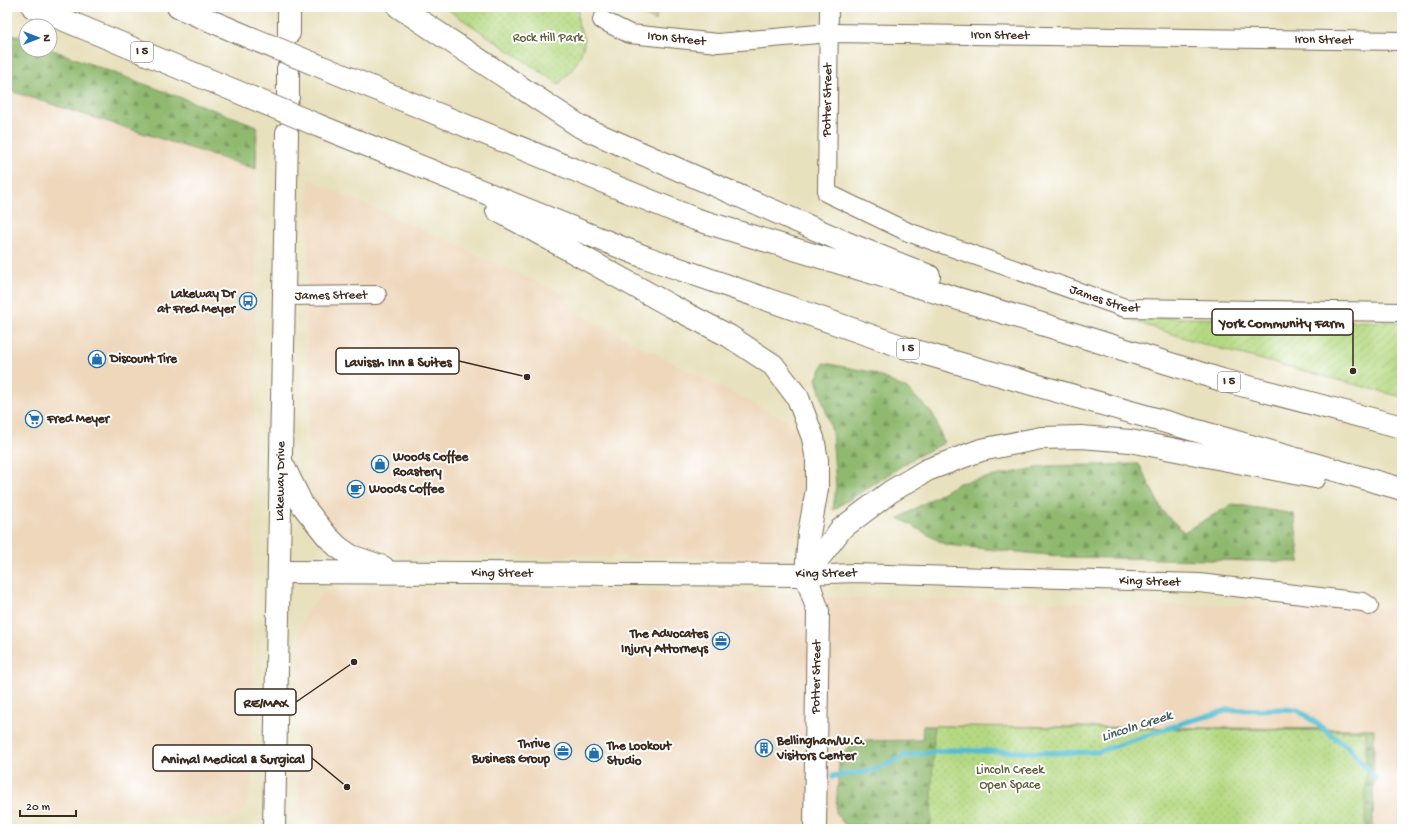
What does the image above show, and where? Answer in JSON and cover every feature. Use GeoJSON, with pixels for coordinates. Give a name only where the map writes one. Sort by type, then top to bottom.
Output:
{"type":"FeatureCollection","features":[{"type":"Feature","properties":{"kind":"main road","name":"I 5"},"geometry":{"type":"LineString","coordinates":[[33,7],[317,125],[646,257],[912,350],[1402,488]]}},
{"type":"Feature","properties":{"kind":"main road","name":"I 5"},"geometry":{"type":"LineString","coordinates":[[178,7],[695,219],[1222,380],[1402,427]]}},
{"type":"Feature","properties":{"kind":"main road"},"geometry":{"type":"LineString","coordinates":[[289,7],[289,33]]}},
{"type":"Feature","properties":{"kind":"main road"},"geometry":{"type":"LineString","coordinates":[[399,7],[581,127],[854,246],[1058,329]]}},
{"type":"Feature","properties":{"kind":"main road"},"geometry":{"type":"LineString","coordinates":[[288,69],[288,97]]}},
{"type":"Feature","properties":{"kind":"main road","name":"Lakeway Drive"},"geometry":{"type":"LineString","coordinates":[[274,829],[287,133]]}},
{"type":"Feature","properties":{"kind":"main road"},"geometry":{"type":"LineString","coordinates":[[428,170],[671,306],[729,336],[773,365],[798,398],[813,438],[817,460],[817,489],[809,534],[806,575]]}},
{"type":"Feature","properties":{"kind":"main road"},"geometry":{"type":"LineString","coordinates":[[806,575],[841,529],[890,492],[927,470],[981,450],[1041,438],[1081,438],[1130,441],[1402,494]]}},
{"type":"Feature","properties":{"kind":"main road"},"geometry":{"type":"LineString","coordinates":[[281,462],[303,506],[312,520],[338,547],[351,556],[404,573]]}},
{"type":"Feature","properties":{"kind":"main road","name":"King Street"},"geometry":{"type":"LineString","coordinates":[[280,572],[806,575]]}},
{"type":"Feature","properties":{"kind":"main road","name":"Potter Street"},"geometry":{"type":"LineString","coordinates":[[806,575],[818,611],[815,829]]}},
{"type":"Feature","properties":{"kind":"street","name":"Potter Street"},"geometry":{"type":"LineString","coordinates":[[827,193],[829,7]]}},
{"type":"Feature","properties":{"kind":"street","name":"Iron Street"},"geometry":{"type":"LineString","coordinates":[[602,20],[630,34],[718,43],[829,33],[1402,41]]}},
{"type":"Feature","properties":{"kind":"street","name":"James Street"},"geometry":{"type":"LineString","coordinates":[[827,193],[908,232],[1125,308],[1402,312]]}},
{"type":"Feature","properties":{"kind":"street","name":"James Street"},"geometry":{"type":"LineString","coordinates":[[284,296],[377,295]]}},
{"type":"Feature","properties":{"kind":"street","name":"King Street"},"geometry":{"type":"LineString","coordinates":[[806,575],[854,573],[1199,583],[1363,602],[1369,606]]}},
{"type":"Feature","properties":{"kind":"shaded area"},"geometry":{"type":"Polygon","coordinates":[[[7,90],[256,169],[251,789],[248,801],[242,811],[230,817],[218,819],[7,815],[7,90]]]}},
{"type":"Feature","properties":{"kind":"shaded area"},"geometry":{"type":"Polygon","coordinates":[[[309,179],[566,295],[573,312],[800,427],[806,454],[807,483],[803,517],[792,543],[781,554],[754,561],[737,563],[731,558],[398,555],[375,552],[356,547],[340,537],[316,506],[311,486],[307,327],[309,179]]]}},
{"type":"Feature","properties":{"kind":"shaded area"},"geometry":{"type":"Polygon","coordinates":[[[338,588],[775,593],[845,598],[1335,608],[1402,607],[1402,829],[1012,829],[836,827],[783,829],[327,826],[316,824],[307,817],[300,807],[298,795],[300,632],[305,616],[313,604],[323,593],[338,588]]]}},
{"type":"Feature","properties":{"kind":"green space","name":"Rock Hill Park"},"geometry":{"type":"Polygon","coordinates":[[[444,7],[580,7],[578,23],[585,38],[579,59],[559,84],[444,7]]]}},
{"type":"Feature","properties":{"kind":"green space"},"geometry":{"type":"Polygon","coordinates":[[[628,7],[657,7],[656,21],[628,7]]]}},
{"type":"Feature","properties":{"kind":"green space"},"geometry":{"type":"Polygon","coordinates":[[[7,32],[18,36],[18,58],[58,58],[58,52],[257,126],[256,169],[7,90],[7,32]]]}},
{"type":"Feature","properties":{"kind":"green space"},"geometry":{"type":"Polygon","coordinates":[[[1121,317],[1402,322],[1402,397],[1206,345],[1121,317]]]}},
{"type":"Feature","properties":{"kind":"green space"},"geometry":{"type":"Polygon","coordinates":[[[824,363],[871,372],[907,389],[933,414],[944,443],[914,458],[833,510],[836,486],[832,431],[816,379],[824,363]]]}},
{"type":"Feature","properties":{"kind":"green space"},"geometry":{"type":"Polygon","coordinates":[[[1139,464],[1163,512],[1184,532],[1233,504],[1294,514],[1300,562],[1068,557],[946,545],[899,518],[959,483],[1047,466],[1139,464]]]}},
{"type":"Feature","properties":{"kind":"green space","name":"Lincoln Creek Open Space"},"geometry":{"type":"Polygon","coordinates":[[[923,726],[1374,729],[1373,829],[1107,829],[845,825],[836,813],[839,760],[854,741],[922,740],[923,726]]]}},
{"type":"Feature","properties":{"kind":"green space","name":"Lincoln Creek Open Space"},"geometry":{"type":"Polygon","coordinates":[[[934,726],[1366,731],[1365,829],[931,828],[934,726]]]}},
{"type":"Feature","properties":{"kind":"waterway","name":"Lincoln Creek"},"geometry":{"type":"LineString","coordinates":[[833,776],[871,771],[905,756],[950,750],[1052,753],[1098,752],[1186,722],[1229,710],[1297,709],[1349,748],[1375,778]]}},
{"type":"Feature","properties":{"kind":"place","name":"Lakeway Dr at Fred Meyer"},"geometry":{"type":"Point","coordinates":[248,301]}},
{"type":"Feature","properties":{"kind":"place","name":"Discount Tire"},"geometry":{"type":"Point","coordinates":[97,359]}},
{"type":"Feature","properties":{"kind":"place","name":"York Community Farm"},"geometry":{"type":"Point","coordinates":[1353,371]}},
{"type":"Feature","properties":{"kind":"place","name":"Lavissh Inn & Suites"},"geometry":{"type":"Point","coordinates":[527,377]}},
{"type":"Feature","properties":{"kind":"place","name":"Fred Meyer"},"geometry":{"type":"Point","coordinates":[34,419]}},
{"type":"Feature","properties":{"kind":"place","name":"Woods Coffee Roastery"},"geometry":{"type":"Point","coordinates":[380,464]}},
{"type":"Feature","properties":{"kind":"place","name":"Woods Coffee"},"geometry":{"type":"Point","coordinates":[356,489]}},
{"type":"Feature","properties":{"kind":"place","name":"The Advocates Injury Attorneys"},"geometry":{"type":"Point","coordinates":[721,641]}},
{"type":"Feature","properties":{"kind":"place","name":"RE/MAX"},"geometry":{"type":"Point","coordinates":[354,662]}},
{"type":"Feature","properties":{"kind":"place","name":"Bellingham/W.C. Visitors Center"},"geometry":{"type":"Point","coordinates":[764,748]}},
{"type":"Feature","properties":{"kind":"place","name":"Thrive Business Group"},"geometry":{"type":"Point","coordinates":[563,751]}},
{"type":"Feature","properties":{"kind":"place","name":"The Lookout Studio"},"geometry":{"type":"Point","coordinates":[594,753]}},
{"type":"Feature","properties":{"kind":"place","name":"Animal Medical & Surgical"},"geometry":{"type":"Point","coordinates":[347,787]}}]}
